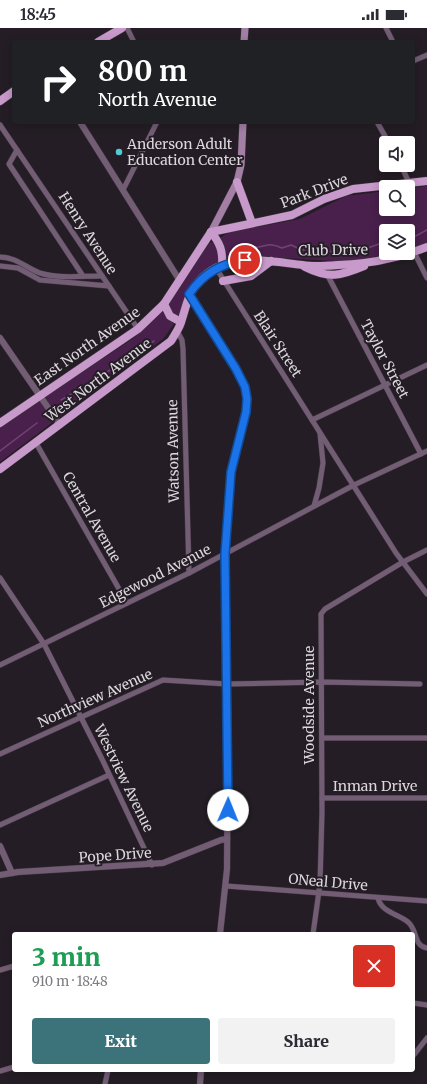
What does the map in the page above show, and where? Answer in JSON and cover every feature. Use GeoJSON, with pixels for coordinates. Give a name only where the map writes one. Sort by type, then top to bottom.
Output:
{"type":"FeatureCollection","features":[{"type":"Feature","properties":{"kind":"main road"},"geometry":{"type":"LineString","coordinates":[[101,40],[122,28]]}},
{"type":"Feature","properties":{"kind":"main road"},"geometry":{"type":"LineString","coordinates":[[244,40],[245,28]]}},
{"type":"Feature","properties":{"kind":"main road"},"geometry":{"type":"LineString","coordinates":[[0,101],[12,92]]}},
{"type":"Feature","properties":{"kind":"main road"},"geometry":{"type":"LineString","coordinates":[[180,281],[211,232],[237,182],[241,166],[243,124]]}},
{"type":"Feature","properties":{"kind":"main road","name":"Park Drive"},"geometry":{"type":"LineString","coordinates":[[415,182],[427,181]]}},
{"type":"Feature","properties":{"kind":"main road"},"geometry":{"type":"LineString","coordinates":[[237,182],[252,223]]}},
{"type":"Feature","properties":{"kind":"main road","name":"Park Drive"},"geometry":{"type":"LineString","coordinates":[[211,232],[292,215],[324,199],[353,189],[379,186]]}},
{"type":"Feature","properties":{"kind":"main road"},"geometry":{"type":"LineString","coordinates":[[189,294],[199,280],[219,266],[221,248],[218,240],[211,232]]}},
{"type":"Feature","properties":{"kind":"main road","name":"Club Drive"},"geometry":{"type":"LineString","coordinates":[[415,252],[427,247]]}},
{"type":"Feature","properties":{"kind":"main road","name":"Club Drive"},"geometry":{"type":"LineString","coordinates":[[219,266],[245,260],[271,261],[303,266],[338,266],[380,260]]}},
{"type":"Feature","properties":{"kind":"main road"},"geometry":{"type":"LineString","coordinates":[[223,281],[251,276],[271,261]]}},
{"type":"Feature","properties":{"kind":"main road"},"geometry":{"type":"LineString","coordinates":[[303,266],[328,276],[352,271],[372,262]]}},
{"type":"Feature","properties":{"kind":"main road","name":"East North Avenue"},"geometry":{"type":"LineString","coordinates":[[0,423],[138,329],[164,304],[180,281]]}},
{"type":"Feature","properties":{"kind":"main road","name":"West North Avenue"},"geometry":{"type":"LineString","coordinates":[[0,468],[36,443],[171,341],[181,322],[189,294]]}},
{"type":"Feature","properties":{"kind":"main road"},"geometry":{"type":"LineString","coordinates":[[164,304],[170,316],[181,322]]}},
{"type":"Feature","properties":{"kind":"street"},"geometry":{"type":"LineString","coordinates":[[127,28],[133,40]]}},
{"type":"Feature","properties":{"kind":"street"},"geometry":{"type":"LineString","coordinates":[[386,28],[392,40]]}},
{"type":"Feature","properties":{"kind":"street"},"geometry":{"type":"LineString","coordinates":[[415,60],[427,56]]}},
{"type":"Feature","properties":{"kind":"street"},"geometry":{"type":"LineString","coordinates":[[81,124],[180,281]]}},
{"type":"Feature","properties":{"kind":"street"},"geometry":{"type":"LineString","coordinates":[[123,190],[156,124]]}},
{"type":"Feature","properties":{"kind":"street"},"geometry":{"type":"LineString","coordinates":[[378,124],[384,136]]}},
{"type":"Feature","properties":{"kind":"street","name":"Henry Avenue"},"geometry":{"type":"LineString","coordinates":[[0,126],[138,329]]}},
{"type":"Feature","properties":{"kind":"street","name":"Henry Avenue"},"geometry":{"type":"LineString","coordinates":[[17,150],[9,164],[83,276]]}},
{"type":"Feature","properties":{"kind":"street"},"geometry":{"type":"LineString","coordinates":[[415,254],[427,278]]}},
{"type":"Feature","properties":{"kind":"street"},"geometry":{"type":"LineString","coordinates":[[0,257],[18,261],[38,272],[53,276],[102,276]]}},
{"type":"Feature","properties":{"kind":"street"},"geometry":{"type":"LineString","coordinates":[[0,266],[18,268],[40,280],[108,286]]}},
{"type":"Feature","properties":{"kind":"street","name":"Blair Street"},"geometry":{"type":"LineString","coordinates":[[219,266],[223,281],[403,562],[427,594]]}},
{"type":"Feature","properties":{"kind":"street","name":"Taylor Street"},"geometry":{"type":"LineString","coordinates":[[328,276],[421,454]]}},
{"type":"Feature","properties":{"kind":"street"},"geometry":{"type":"LineString","coordinates":[[189,294],[236,369],[245,387],[247,399],[246,412],[231,472],[225,554],[227,839],[226,886],[220,932]]}},
{"type":"Feature","properties":{"kind":"street","name":"Watson Avenue"},"geometry":{"type":"LineString","coordinates":[[177,331],[182,340],[183,349],[189,573]]}},
{"type":"Feature","properties":{"kind":"street"},"geometry":{"type":"LineString","coordinates":[[0,338],[60,425]]}},
{"type":"Feature","properties":{"kind":"street"},"geometry":{"type":"LineString","coordinates":[[312,420],[427,365]]}},
{"type":"Feature","properties":{"kind":"street","name":"Blair Street"},"geometry":{"type":"LineString","coordinates":[[314,506],[319,488],[323,463],[320,432]]}},
{"type":"Feature","properties":{"kind":"street","name":"Central Avenue"},"geometry":{"type":"LineString","coordinates":[[36,443],[127,603]]}},
{"type":"Feature","properties":{"kind":"street","name":"Edgewood Avenue"},"geometry":{"type":"LineString","coordinates":[[0,665],[189,573],[354,485],[427,451]]}},
{"type":"Feature","properties":{"kind":"street"},"geometry":{"type":"LineString","coordinates":[[403,562],[427,550]]}},
{"type":"Feature","properties":{"kind":"street","name":"Woodside Avenue"},"geometry":{"type":"LineString","coordinates":[[313,932],[319,892],[322,798],[321,614],[325,609],[403,562]]}},
{"type":"Feature","properties":{"kind":"street","name":"Westview Avenue"},"geometry":{"type":"LineString","coordinates":[[0,578],[44,644],[152,865]]}},
{"type":"Feature","properties":{"kind":"street","name":"Northview Avenue"},"geometry":{"type":"LineString","coordinates":[[0,754],[157,682],[227,684],[322,682],[420,684]]}},
{"type":"Feature","properties":{"kind":"street"},"geometry":{"type":"LineString","coordinates":[[322,738],[427,738]]}},
{"type":"Feature","properties":{"kind":"street"},"geometry":{"type":"LineString","coordinates":[[0,825],[109,775]]}},
{"type":"Feature","properties":{"kind":"street","name":"Inman Drive"},"geometry":{"type":"LineString","coordinates":[[322,798],[427,798]]}},
{"type":"Feature","properties":{"kind":"street","name":"Pope Drive"},"geometry":{"type":"LineString","coordinates":[[0,875],[12,873],[152,865],[163,863],[227,839]]}},
{"type":"Feature","properties":{"kind":"street"},"geometry":{"type":"LineString","coordinates":[[0,846],[12,873]]}},
{"type":"Feature","properties":{"kind":"street","name":"ONeal Drive"},"geometry":{"type":"LineString","coordinates":[[226,886],[319,892],[427,902]]}},
{"type":"Feature","properties":{"kind":"street"},"geometry":{"type":"LineString","coordinates":[[378,898],[381,906],[409,923],[415,932]]}},
{"type":"Feature","properties":{"kind":"street"},"geometry":{"type":"LineString","coordinates":[[415,934],[418,944],[427,948]]}},
{"type":"Feature","properties":{"kind":"street"},"geometry":{"type":"LineString","coordinates":[[0,970],[12,967]]}},
{"type":"Feature","properties":{"kind":"street"},"geometry":{"type":"LineString","coordinates":[[415,1003],[427,1005]]}},
{"type":"Feature","properties":{"kind":"street"},"geometry":{"type":"LineString","coordinates":[[415,1053],[427,1038]]}},
{"type":"Feature","properties":{"kind":"street"},"geometry":{"type":"LineString","coordinates":[[0,1071],[12,1068]]}},
{"type":"Feature","properties":{"kind":"street"},"geometry":{"type":"LineString","coordinates":[[105,1084],[108,1072]]}},
{"type":"Feature","properties":{"kind":"street"},"geometry":{"type":"LineString","coordinates":[[200,1084],[201,1072]]}},
{"type":"Feature","properties":{"kind":"shaded area"},"geometry":{"type":"Polygon","coordinates":[[[427,186],[427,243],[415,247],[415,224],[379,224],[379,256],[350,262],[251,256],[224,260],[220,238],[229,232],[300,219],[346,196],[379,192],[379,216],[415,216],[415,187],[427,186]]]}},
{"type":"Feature","properties":{"kind":"shaded area"},"geometry":{"type":"Polygon","coordinates":[[[210,242],[215,243],[219,257],[218,263],[196,281],[188,292],[178,318],[173,316],[167,304],[210,242]]]}},
{"type":"Feature","properties":{"kind":"shaded area"},"geometry":{"type":"Polygon","coordinates":[[[161,311],[174,324],[163,339],[0,462],[0,426],[134,338],[161,311]]]}},
{"type":"Feature","properties":{"kind":"waterway"},"geometry":{"type":"LineString","coordinates":[[415,236],[427,230]]}},
{"type":"Feature","properties":{"kind":"waterway"},"geometry":{"type":"LineString","coordinates":[[237,251],[247,247],[276,245],[282,248],[291,245],[302,250],[317,248],[343,253],[351,249],[362,250],[379,244]]}},
{"type":"Feature","properties":{"kind":"waterway"},"geometry":{"type":"LineString","coordinates":[[61,400],[89,384],[154,341]]}},
{"type":"Feature","properties":{"kind":"waterway"},"geometry":{"type":"LineString","coordinates":[[0,451],[37,423]]}},
{"type":"Feature","properties":{"kind":"place","name":"Anderson Adult Education Center"},"geometry":{"type":"Point","coordinates":[119,152]}},
{"type":"Feature","properties":{"kind":"route"},"geometry":{"type":"LineString","coordinates":[[228,810],[225,554],[231,472],[246,412],[247,399],[245,387],[236,369],[189,294],[199,280],[208,272],[228,263],[245,260]]}}]}
